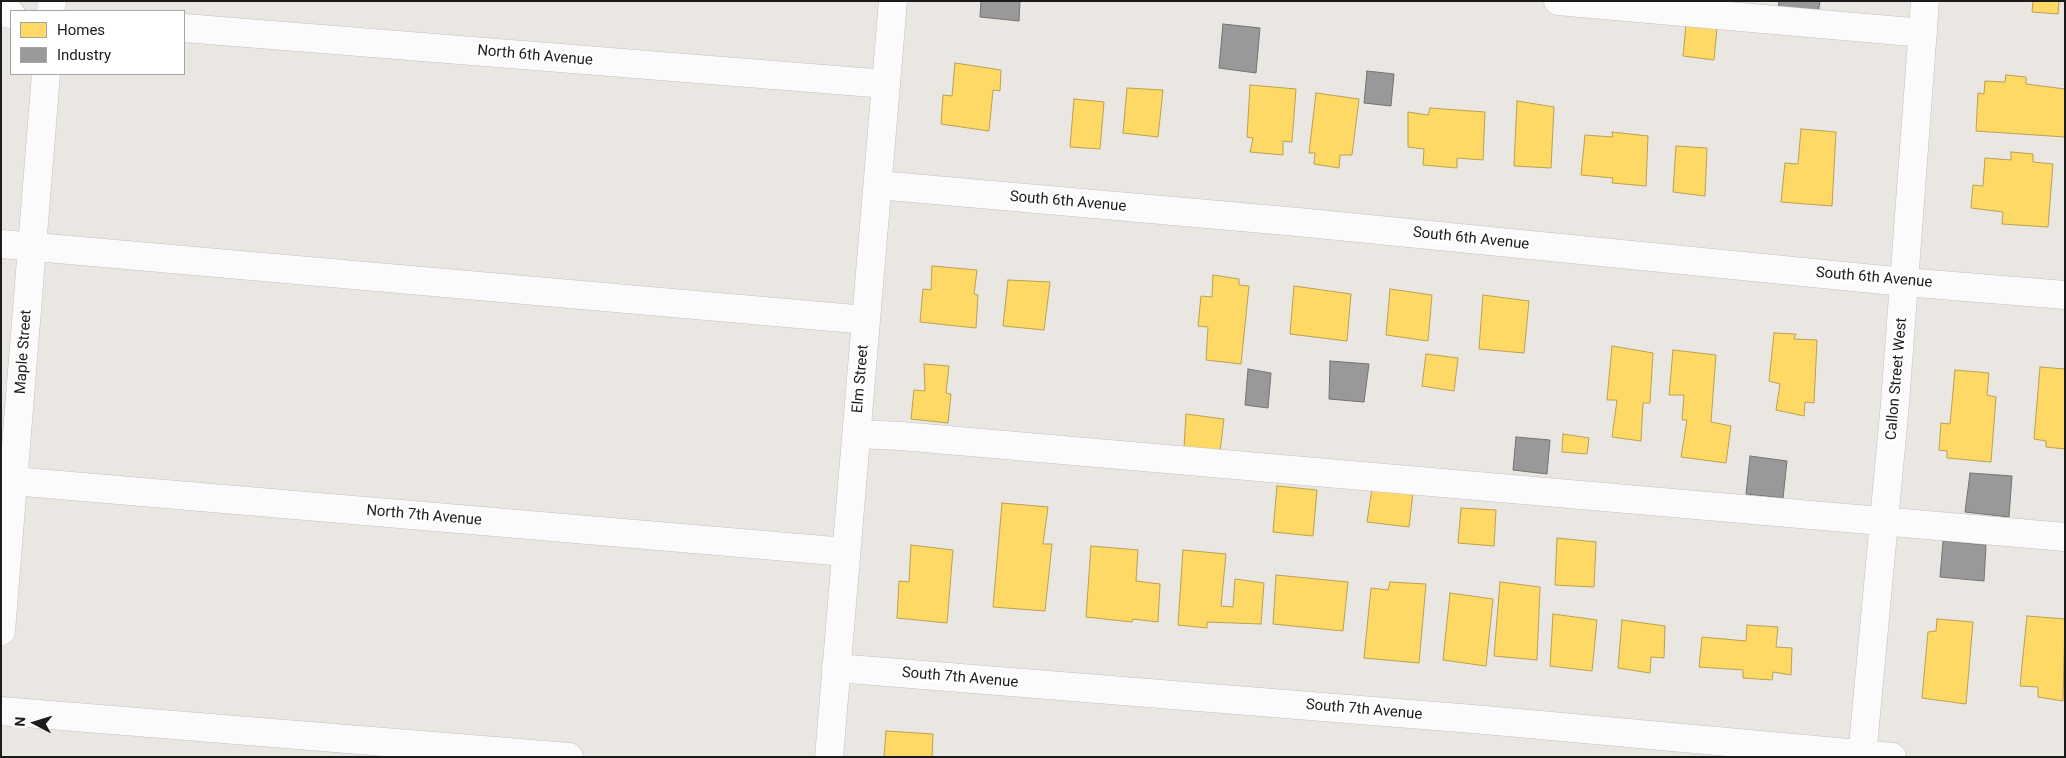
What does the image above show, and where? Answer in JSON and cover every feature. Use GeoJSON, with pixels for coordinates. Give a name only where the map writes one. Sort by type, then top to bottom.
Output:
{"type":"FeatureCollection","features":[{"type":"Feature","properties":{"kind":"street","name":"Elm Street"},"geometry":{"type":"LineString","coordinates":[[829,757],[893,1]]}},
{"type":"Feature","properties":{"kind":"street"},"geometry":{"type":"LineString","coordinates":[[1558,1],[1923,33]]}},
{"type":"Feature","properties":{"kind":"street","name":"Callon Street West"},"geometry":{"type":"LineString","coordinates":[[1862,755],[1904,282],[1925,1]]}},
{"type":"Feature","properties":{"kind":"street","name":"North 6th Avenue"},"geometry":{"type":"LineString","coordinates":[[185,28],[886,84]]}},
{"type":"Feature","properties":{"kind":"street","name":"Maple Street"},"geometry":{"type":"LineString","coordinates":[[1,631],[8,480],[32,247],[46,75]]}},
{"type":"Feature","properties":{"kind":"street","name":"South 6th Avenue"},"geometry":{"type":"LineString","coordinates":[[878,185],[1298,222],[1904,282],[2065,295]]}},
{"type":"Feature","properties":{"kind":"street"},"geometry":{"type":"LineString","coordinates":[[1,244],[866,320]]}},
{"type":"Feature","properties":{"kind":"street"},"geometry":{"type":"LineString","coordinates":[[856,434],[901,436],[2065,537]]}},
{"type":"Feature","properties":{"kind":"street","name":"North 7th Avenue"},"geometry":{"type":"LineString","coordinates":[[8,480],[846,552]]}},
{"type":"Feature","properties":{"kind":"street","name":"South 7th Avenue"},"geometry":{"type":"LineString","coordinates":[[836,668],[1486,720],[1892,757]]}},
{"type":"Feature","properties":{"kind":"street"},"geometry":{"type":"LineString","coordinates":[[1,711],[568,757]]}},
{"type":"Feature","properties":{"kind":"building: Homes"},"geometry":{"type":"Polygon","coordinates":[[[2033,1],[2059,1],[2058,14],[2032,12],[2033,1]]]}},
{"type":"Feature","properties":{"kind":"building: Homes"},"geometry":{"type":"Polygon","coordinates":[[[1686,24],[1717,28],[1714,60],[1683,56],[1686,24]]]}},
{"type":"Feature","properties":{"kind":"building: Homes"},"geometry":{"type":"Polygon","coordinates":[[[955,63],[1001,70],[1000,91],[993,90],[989,131],[941,124],[943,95],[952,96],[955,63]]]}},
{"type":"Feature","properties":{"kind":"building: Homes"},"geometry":{"type":"Polygon","coordinates":[[[2006,75],[2026,77],[2026,84],[2065,89],[2065,137],[1976,131],[1978,93],[1984,94],[1985,81],[2005,82],[2006,75]]]}},
{"type":"Feature","properties":{"kind":"building: Homes"},"geometry":{"type":"Polygon","coordinates":[[[1250,85],[1296,89],[1292,142],[1283,141],[1283,155],[1250,152],[1253,138],[1247,137],[1250,85]]]}},
{"type":"Feature","properties":{"kind":"building: Homes"},"geometry":{"type":"Polygon","coordinates":[[[1127,88],[1163,90],[1158,137],[1123,133],[1127,88]]]}},
{"type":"Feature","properties":{"kind":"building: Homes"},"geometry":{"type":"Polygon","coordinates":[[[1316,93],[1359,99],[1352,155],[1340,155],[1339,168],[1314,164],[1315,153],[1309,153],[1316,93]]]}},
{"type":"Feature","properties":{"kind":"building: Homes"},"geometry":{"type":"Polygon","coordinates":[[[1074,99],[1104,102],[1100,149],[1070,147],[1074,99]]]}},
{"type":"Feature","properties":{"kind":"building: Homes"},"geometry":{"type":"Polygon","coordinates":[[[1517,101],[1554,107],[1551,168],[1514,166],[1517,101]]]}},
{"type":"Feature","properties":{"kind":"building: Homes"},"geometry":{"type":"Polygon","coordinates":[[[1430,108],[1485,112],[1483,160],[1457,158],[1457,168],[1423,165],[1424,149],[1408,147],[1408,112],[1428,115],[1430,108]]]}},
{"type":"Feature","properties":{"kind":"building: Homes"},"geometry":{"type":"Polygon","coordinates":[[[1801,129],[1836,132],[1832,206],[1781,202],[1785,163],[1798,164],[1801,129]]]}},
{"type":"Feature","properties":{"kind":"building: Homes"},"geometry":{"type":"Polygon","coordinates":[[[1612,132],[1648,136],[1646,186],[1612,183],[1613,178],[1581,175],[1585,135],[1613,137],[1612,132]]]}},
{"type":"Feature","properties":{"kind":"building: Homes"},"geometry":{"type":"Polygon","coordinates":[[[1676,146],[1707,148],[1705,196],[1673,192],[1676,146]]]}},
{"type":"Feature","properties":{"kind":"building: Homes"},"geometry":{"type":"Polygon","coordinates":[[[2011,152],[2033,154],[2033,162],[2053,164],[2048,227],[2002,224],[2003,212],[1971,208],[1973,185],[1983,186],[1985,158],[2011,160],[2011,152]]]}},
{"type":"Feature","properties":{"kind":"building: Homes"},"geometry":{"type":"Polygon","coordinates":[[[932,266],[977,270],[974,294],[978,295],[976,328],[920,322],[923,289],[931,290],[932,266]]]}},
{"type":"Feature","properties":{"kind":"building: Homes"},"geometry":{"type":"Polygon","coordinates":[[[1213,275],[1239,279],[1239,285],[1249,286],[1241,364],[1206,360],[1208,327],[1198,326],[1201,296],[1212,297],[1213,275]]]}},
{"type":"Feature","properties":{"kind":"building: Homes"},"geometry":{"type":"Polygon","coordinates":[[[1008,280],[1050,282],[1044,330],[1003,326],[1008,280]]]}},
{"type":"Feature","properties":{"kind":"building: Homes"},"geometry":{"type":"Polygon","coordinates":[[[1294,286],[1351,294],[1347,341],[1290,334],[1294,286]]]}},
{"type":"Feature","properties":{"kind":"building: Homes"},"geometry":{"type":"Polygon","coordinates":[[[1390,289],[1432,295],[1428,341],[1386,335],[1390,289]]]}},
{"type":"Feature","properties":{"kind":"building: Homes"},"geometry":{"type":"Polygon","coordinates":[[[1483,295],[1529,301],[1524,353],[1479,349],[1483,295]]]}},
{"type":"Feature","properties":{"kind":"building: Homes"},"geometry":{"type":"Polygon","coordinates":[[[1774,333],[1796,334],[1794,339],[1817,340],[1814,403],[1805,402],[1804,416],[1776,410],[1780,384],[1769,381],[1774,333]]]}},
{"type":"Feature","properties":{"kind":"building: Homes"},"geometry":{"type":"Polygon","coordinates":[[[1612,346],[1653,353],[1650,403],[1643,403],[1641,441],[1612,437],[1617,400],[1607,400],[1612,346]]]}},
{"type":"Feature","properties":{"kind":"building: Homes"},"geometry":{"type":"Polygon","coordinates":[[[1673,350],[1716,355],[1711,422],[1731,426],[1726,463],[1681,457],[1687,420],[1682,420],[1684,395],[1669,395],[1673,350]]]}},
{"type":"Feature","properties":{"kind":"building: Homes"},"geometry":{"type":"Polygon","coordinates":[[[1426,354],[1458,358],[1454,391],[1422,386],[1426,354]]]}},
{"type":"Feature","properties":{"kind":"building: Homes"},"geometry":{"type":"Polygon","coordinates":[[[924,364],[949,366],[946,393],[951,394],[948,423],[911,419],[914,390],[925,391],[924,364]]]}},
{"type":"Feature","properties":{"kind":"building: Homes"},"geometry":{"type":"Polygon","coordinates":[[[2040,367],[2065,369],[2065,449],[2046,447],[2046,441],[2034,439],[2040,367]]]}},
{"type":"Feature","properties":{"kind":"building: Homes"},"geometry":{"type":"Polygon","coordinates":[[[1955,370],[1989,373],[1987,395],[1996,397],[1991,462],[1947,458],[1947,451],[1939,450],[1941,423],[1950,424],[1955,370]]]}},
{"type":"Feature","properties":{"kind":"building: Homes"},"geometry":{"type":"Polygon","coordinates":[[[1186,414],[1224,419],[1220,451],[1184,448],[1186,414]]]}},
{"type":"Feature","properties":{"kind":"building: Homes"},"geometry":{"type":"Polygon","coordinates":[[[1563,434],[1589,438],[1587,454],[1562,452],[1563,434]]]}},
{"type":"Feature","properties":{"kind":"building: Homes"},"geometry":{"type":"Polygon","coordinates":[[[1277,486],[1317,490],[1313,536],[1273,532],[1277,486]]]}},
{"type":"Feature","properties":{"kind":"building: Homes"},"geometry":{"type":"Polygon","coordinates":[[[1372,488],[1413,492],[1409,527],[1367,522],[1372,488]]]}},
{"type":"Feature","properties":{"kind":"building: Homes"},"geometry":{"type":"Polygon","coordinates":[[[1002,503],[1048,507],[1043,544],[1052,544],[1045,611],[993,607],[1002,503]]]}},
{"type":"Feature","properties":{"kind":"building: Homes"},"geometry":{"type":"Polygon","coordinates":[[[1461,508],[1496,510],[1494,546],[1458,543],[1461,508]]]}},
{"type":"Feature","properties":{"kind":"building: Homes"},"geometry":{"type":"Polygon","coordinates":[[[1557,538],[1596,542],[1594,587],[1555,585],[1557,538]]]}},
{"type":"Feature","properties":{"kind":"building: Homes"},"geometry":{"type":"Polygon","coordinates":[[[911,545],[953,550],[947,623],[897,618],[899,581],[909,582],[911,545]]]}},
{"type":"Feature","properties":{"kind":"building: Homes"},"geometry":{"type":"Polygon","coordinates":[[[1091,546],[1138,550],[1136,581],[1160,584],[1158,622],[1133,619],[1132,622],[1086,617],[1091,546]]]}},
{"type":"Feature","properties":{"kind":"building: Homes"},"geometry":{"type":"Polygon","coordinates":[[[1183,550],[1226,554],[1221,606],[1233,607],[1235,579],[1264,583],[1261,624],[1207,622],[1207,628],[1178,625],[1183,550]]]}},
{"type":"Feature","properties":{"kind":"building: Homes"},"geometry":{"type":"Polygon","coordinates":[[[1276,575],[1348,582],[1343,631],[1273,624],[1276,575]]]}},
{"type":"Feature","properties":{"kind":"building: Homes"},"geometry":{"type":"Polygon","coordinates":[[[1390,582],[1426,584],[1419,663],[1364,658],[1371,588],[1388,590],[1390,582]]]}},
{"type":"Feature","properties":{"kind":"building: Homes"},"geometry":{"type":"Polygon","coordinates":[[[1500,582],[1540,587],[1537,660],[1494,656],[1500,582]]]}},
{"type":"Feature","properties":{"kind":"building: Homes"},"geometry":{"type":"Polygon","coordinates":[[[1450,593],[1493,599],[1486,666],[1443,660],[1450,593]]]}},
{"type":"Feature","properties":{"kind":"building: Homes"},"geometry":{"type":"Polygon","coordinates":[[[1553,614],[1597,620],[1592,671],[1550,666],[1553,614]]]}},
{"type":"Feature","properties":{"kind":"building: Homes"},"geometry":{"type":"Polygon","coordinates":[[[2027,616],[2065,619],[2063,701],[2038,697],[2038,687],[2020,686],[2027,616]]]}},
{"type":"Feature","properties":{"kind":"building: Homes"},"geometry":{"type":"Polygon","coordinates":[[[1937,619],[1973,622],[1966,704],[1922,698],[1928,632],[1936,631],[1937,619]]]}},
{"type":"Feature","properties":{"kind":"building: Homes"},"geometry":{"type":"Polygon","coordinates":[[[1622,620],[1665,626],[1664,658],[1651,657],[1650,673],[1618,668],[1622,620]]]}},
{"type":"Feature","properties":{"kind":"building: Homes"},"geometry":{"type":"Polygon","coordinates":[[[1747,625],[1778,627],[1776,647],[1792,648],[1791,675],[1773,672],[1772,680],[1743,678],[1743,670],[1699,667],[1702,637],[1746,641],[1747,625]]]}},
{"type":"Feature","properties":{"kind":"building: Homes"},"geometry":{"type":"Polygon","coordinates":[[[886,731],[933,734],[932,757],[884,757],[886,731]]]}},
{"type":"Feature","properties":{"kind":"building: Industry"},"geometry":{"type":"Polygon","coordinates":[[[981,1],[1020,1],[1019,21],[980,17],[981,1]]]}},
{"type":"Feature","properties":{"kind":"building: Industry"},"geometry":{"type":"Polygon","coordinates":[[[1779,1],[1820,1],[1818,14],[1778,10],[1779,1]]]}},
{"type":"Feature","properties":{"kind":"building: Industry"},"geometry":{"type":"Polygon","coordinates":[[[1223,24],[1260,28],[1256,73],[1219,68],[1223,24]]]}},
{"type":"Feature","properties":{"kind":"building: Industry"},"geometry":{"type":"Polygon","coordinates":[[[1367,71],[1394,74],[1391,106],[1364,103],[1367,71]]]}},
{"type":"Feature","properties":{"kind":"building: Industry"},"geometry":{"type":"Polygon","coordinates":[[[1330,361],[1369,364],[1364,402],[1329,399],[1330,361]]]}},
{"type":"Feature","properties":{"kind":"building: Industry"},"geometry":{"type":"Polygon","coordinates":[[[1248,369],[1271,373],[1268,408],[1245,405],[1248,369]]]}},
{"type":"Feature","properties":{"kind":"building: Industry"},"geometry":{"type":"Polygon","coordinates":[[[1516,437],[1550,440],[1547,474],[1513,470],[1516,437]]]}},
{"type":"Feature","properties":{"kind":"building: Industry"},"geometry":{"type":"Polygon","coordinates":[[[1750,456],[1787,461],[1783,498],[1746,494],[1750,456]]]}},
{"type":"Feature","properties":{"kind":"building: Industry"},"geometry":{"type":"Polygon","coordinates":[[[1970,473],[2012,476],[2009,517],[1965,512],[1970,473]]]}},
{"type":"Feature","properties":{"kind":"building: Industry"},"geometry":{"type":"Polygon","coordinates":[[[1943,541],[1986,545],[1984,581],[1940,577],[1943,541]]]}}]}
